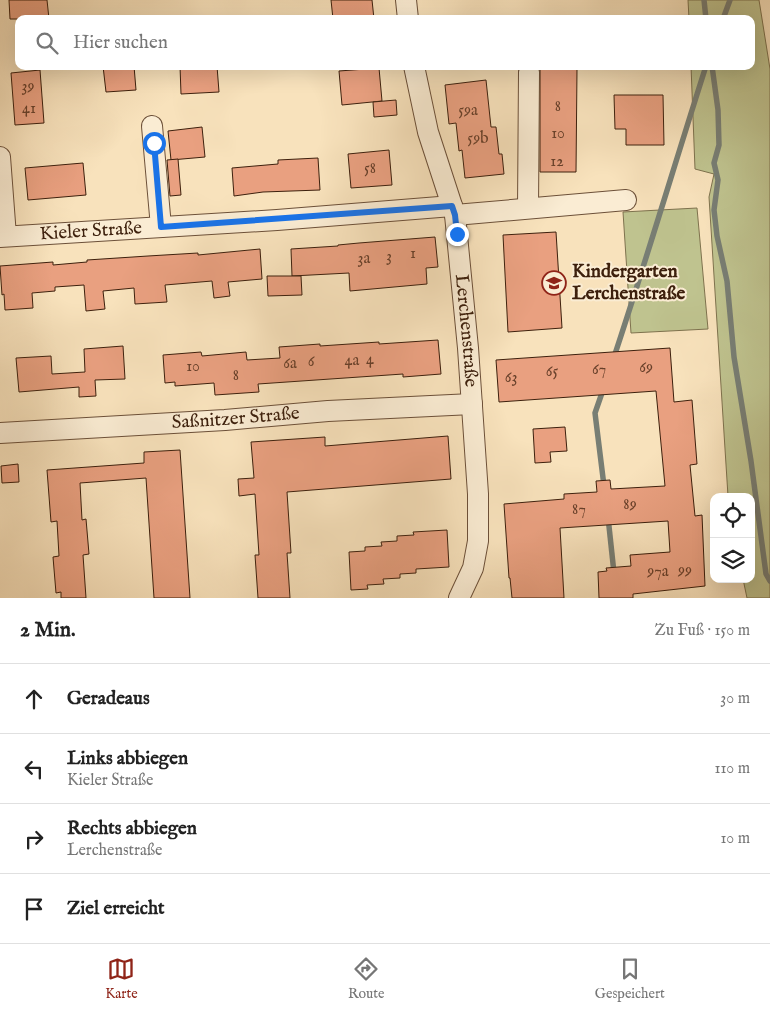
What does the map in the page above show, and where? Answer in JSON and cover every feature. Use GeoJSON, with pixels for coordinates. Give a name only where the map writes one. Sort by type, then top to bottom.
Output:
{"type":"FeatureCollection","features":[{"type":"Feature","properties":{"kind":"street"},"geometry":{"type":"LineString","coordinates":[[406,0],[408,15]]}},
{"type":"Feature","properties":{"kind":"street","name":"Lerchenstraße"},"geometry":{"type":"LineString","coordinates":[[415,70],[428,132],[454,211],[468,348],[478,494],[478,541],[473,568],[460,598]]}},
{"type":"Feature","properties":{"kind":"street"},"geometry":{"type":"LineString","coordinates":[[528,208],[529,72]]}},
{"type":"Feature","properties":{"kind":"street"},"geometry":{"type":"LineString","coordinates":[[152,126],[161,227]]}},
{"type":"Feature","properties":{"kind":"street"},"geometry":{"type":"LineString","coordinates":[[0,157],[3,237]]}},
{"type":"Feature","properties":{"kind":"street","name":"Kieler Straße"},"geometry":{"type":"LineString","coordinates":[[3,237],[528,208],[626,200]]}},
{"type":"Feature","properties":{"kind":"street","name":"Saßnitzer Straße"},"geometry":{"type":"LineString","coordinates":[[0,433],[225,420],[328,411],[472,404]]}},
{"type":"Feature","properties":{"kind":"green space"},"geometry":{"type":"Polygon","coordinates":[[[688,0],[759,0],[770,69],[770,598],[747,598],[744,583],[755,583],[755,493],[728,493],[709,197],[714,174],[695,169],[691,70],[755,70],[755,15],[689,15],[688,0]]]}},
{"type":"Feature","properties":{"kind":"green space"},"geometry":{"type":"Polygon","coordinates":[[[697,208],[708,329],[631,333],[623,212],[697,208]]]}},
{"type":"Feature","properties":{"kind":"building"},"geometry":{"type":"Polygon","coordinates":[[[9,0],[47,0],[49,15],[15,15],[15,19],[10,19],[9,0]]]}},
{"type":"Feature","properties":{"kind":"building"},"geometry":{"type":"Polygon","coordinates":[[[331,0],[372,0],[374,15],[333,15],[331,0]]]}},
{"type":"Feature","properties":{"kind":"building"},"geometry":{"type":"Polygon","coordinates":[[[40,70],[44,123],[15,125],[11,73],[40,70]]]}},
{"type":"Feature","properties":{"kind":"building"},"geometry":{"type":"Polygon","coordinates":[[[103,70],[134,70],[136,90],[106,92],[103,70]]]}},
{"type":"Feature","properties":{"kind":"building"},"geometry":{"type":"Polygon","coordinates":[[[180,70],[217,70],[219,92],[181,94],[180,70]]]}},
{"type":"Feature","properties":{"kind":"building"},"geometry":{"type":"Polygon","coordinates":[[[379,70],[382,101],[342,105],[339,71],[379,70]]]}},
{"type":"Feature","properties":{"kind":"building"},"geometry":{"type":"Polygon","coordinates":[[[540,70],[577,70],[576,172],[540,172],[540,70]]]}},
{"type":"Feature","properties":{"kind":"building"},"geometry":{"type":"Polygon","coordinates":[[[486,80],[491,127],[496,127],[499,154],[502,154],[504,174],[465,178],[462,150],[459,151],[456,123],[449,124],[445,85],[486,80]]]}},
{"type":"Feature","properties":{"kind":"building"},"geometry":{"type":"Polygon","coordinates":[[[614,95],[663,95],[664,145],[626,145],[626,129],[615,129],[614,95]]]}},
{"type":"Feature","properties":{"kind":"building"},"geometry":{"type":"Polygon","coordinates":[[[396,100],[397,115],[374,117],[373,102],[396,100]]]}},
{"type":"Feature","properties":{"kind":"building"},"geometry":{"type":"Polygon","coordinates":[[[202,127],[205,157],[171,160],[168,131],[202,127]]]}},
{"type":"Feature","properties":{"kind":"building"},"geometry":{"type":"Polygon","coordinates":[[[389,150],[392,185],[351,188],[348,154],[389,150]]]}},
{"type":"Feature","properties":{"kind":"building"},"geometry":{"type":"Polygon","coordinates":[[[318,158],[320,190],[263,192],[234,196],[232,168],[278,164],[278,160],[318,158]]]}},
{"type":"Feature","properties":{"kind":"building"},"geometry":{"type":"Polygon","coordinates":[[[178,159],[181,195],[170,196],[167,160],[178,159]]]}},
{"type":"Feature","properties":{"kind":"building"},"geometry":{"type":"Polygon","coordinates":[[[83,163],[86,195],[28,200],[25,168],[83,163]]]}},
{"type":"Feature","properties":{"kind":"building"},"geometry":{"type":"Polygon","coordinates":[[[556,232],[562,328],[508,332],[503,235],[556,232]]]}},
{"type":"Feature","properties":{"kind":"building"},"geometry":{"type":"Polygon","coordinates":[[[435,237],[438,267],[426,268],[427,284],[350,291],[349,273],[292,276],[291,249],[435,237]]]}},
{"type":"Feature","properties":{"kind":"building"},"geometry":{"type":"Polygon","coordinates":[[[260,249],[262,279],[228,282],[230,296],[214,298],[212,281],[165,285],[167,302],[135,304],[134,288],[103,291],[105,309],[86,311],[84,285],[55,287],[55,291],[32,293],[33,308],[5,310],[0,266],[53,262],[53,265],[87,262],[87,260],[198,253],[198,255],[260,249]]]}},
{"type":"Feature","properties":{"kind":"building"},"geometry":{"type":"Polygon","coordinates":[[[267,276],[301,276],[302,295],[268,296],[267,276]]]}},
{"type":"Feature","properties":{"kind":"building"},"geometry":{"type":"Polygon","coordinates":[[[438,340],[441,374],[403,377],[403,374],[258,384],[259,392],[215,395],[214,383],[175,386],[175,382],[165,383],[163,355],[201,352],[202,356],[246,352],[247,360],[280,358],[279,347],[438,340]]]}},
{"type":"Feature","properties":{"kind":"building"},"geometry":{"type":"Polygon","coordinates":[[[123,346],[125,379],[95,380],[96,396],[79,397],[79,387],[19,392],[16,358],[51,356],[52,374],[85,372],[84,349],[123,346]]]}},
{"type":"Feature","properties":{"kind":"building"},"geometry":{"type":"Polygon","coordinates":[[[670,348],[674,402],[692,400],[697,464],[690,465],[695,516],[702,515],[705,586],[633,594],[633,598],[599,598],[598,572],[607,571],[606,568],[631,566],[630,555],[670,552],[668,521],[560,528],[564,598],[512,598],[504,504],[564,499],[564,494],[597,492],[596,481],[610,480],[611,489],[665,486],[656,391],[499,402],[496,360],[670,348]]]}},
{"type":"Feature","properties":{"kind":"building"},"geometry":{"type":"Polygon","coordinates":[[[565,427],[567,451],[550,452],[551,462],[535,463],[533,429],[565,427]]]}},
{"type":"Feature","properties":{"kind":"building"},"geometry":{"type":"Polygon","coordinates":[[[448,436],[451,479],[287,492],[291,553],[287,553],[290,598],[258,598],[255,555],[259,555],[255,494],[239,496],[238,479],[254,478],[251,442],[325,437],[325,446],[448,436]]]}},
{"type":"Feature","properties":{"kind":"building"},"geometry":{"type":"Polygon","coordinates":[[[180,450],[190,598],[154,598],[146,478],[80,483],[82,520],[86,519],[89,554],[83,555],[86,598],[61,598],[61,592],[56,593],[53,557],[59,556],[57,521],[51,522],[47,470],[144,463],[144,452],[180,450]]]}},
{"type":"Feature","properties":{"kind":"building"},"geometry":{"type":"Polygon","coordinates":[[[18,464],[19,482],[2,483],[1,466],[18,464]]]}},
{"type":"Feature","properties":{"kind":"building"},"geometry":{"type":"Polygon","coordinates":[[[447,530],[449,567],[416,569],[416,573],[400,574],[400,578],[383,579],[384,584],[367,585],[368,589],[351,590],[349,552],[365,551],[365,547],[382,546],[381,542],[397,541],[397,536],[414,535],[413,532],[447,530]]]}},
{"type":"Feature","properties":{"kind":"waterway"},"geometry":{"type":"LineString","coordinates":[[704,0],[706,15]]}},
{"type":"Feature","properties":{"kind":"waterway"},"geometry":{"type":"LineString","coordinates":[[724,15],[730,0]]}},
{"type":"Feature","properties":{"kind":"waterway"},"geometry":{"type":"LineString","coordinates":[[614,357],[705,70]]}},
{"type":"Feature","properties":{"kind":"waterway"},"geometry":{"type":"LineString","coordinates":[[713,70],[718,110],[719,145],[714,163],[718,180],[714,210],[717,236],[727,281],[734,357],[751,461],[766,574],[770,581]]}},
{"type":"Feature","properties":{"kind":"waterway"},"geometry":{"type":"LineString","coordinates":[[603,390],[595,413],[604,486]]}},
{"type":"Feature","properties":{"kind":"waterway"},"geometry":{"type":"LineString","coordinates":[[608,517],[614,573]]}},
{"type":"Feature","properties":{"kind":"place","name":"Kindergarten Lerchenstraße"},"geometry":{"type":"Point","coordinates":[554,283]}},
{"type":"Feature","properties":{"kind":"route"},"geometry":{"type":"LineString","coordinates":[[154,143],[161,227],[452,206],[457,234]]}}]}
